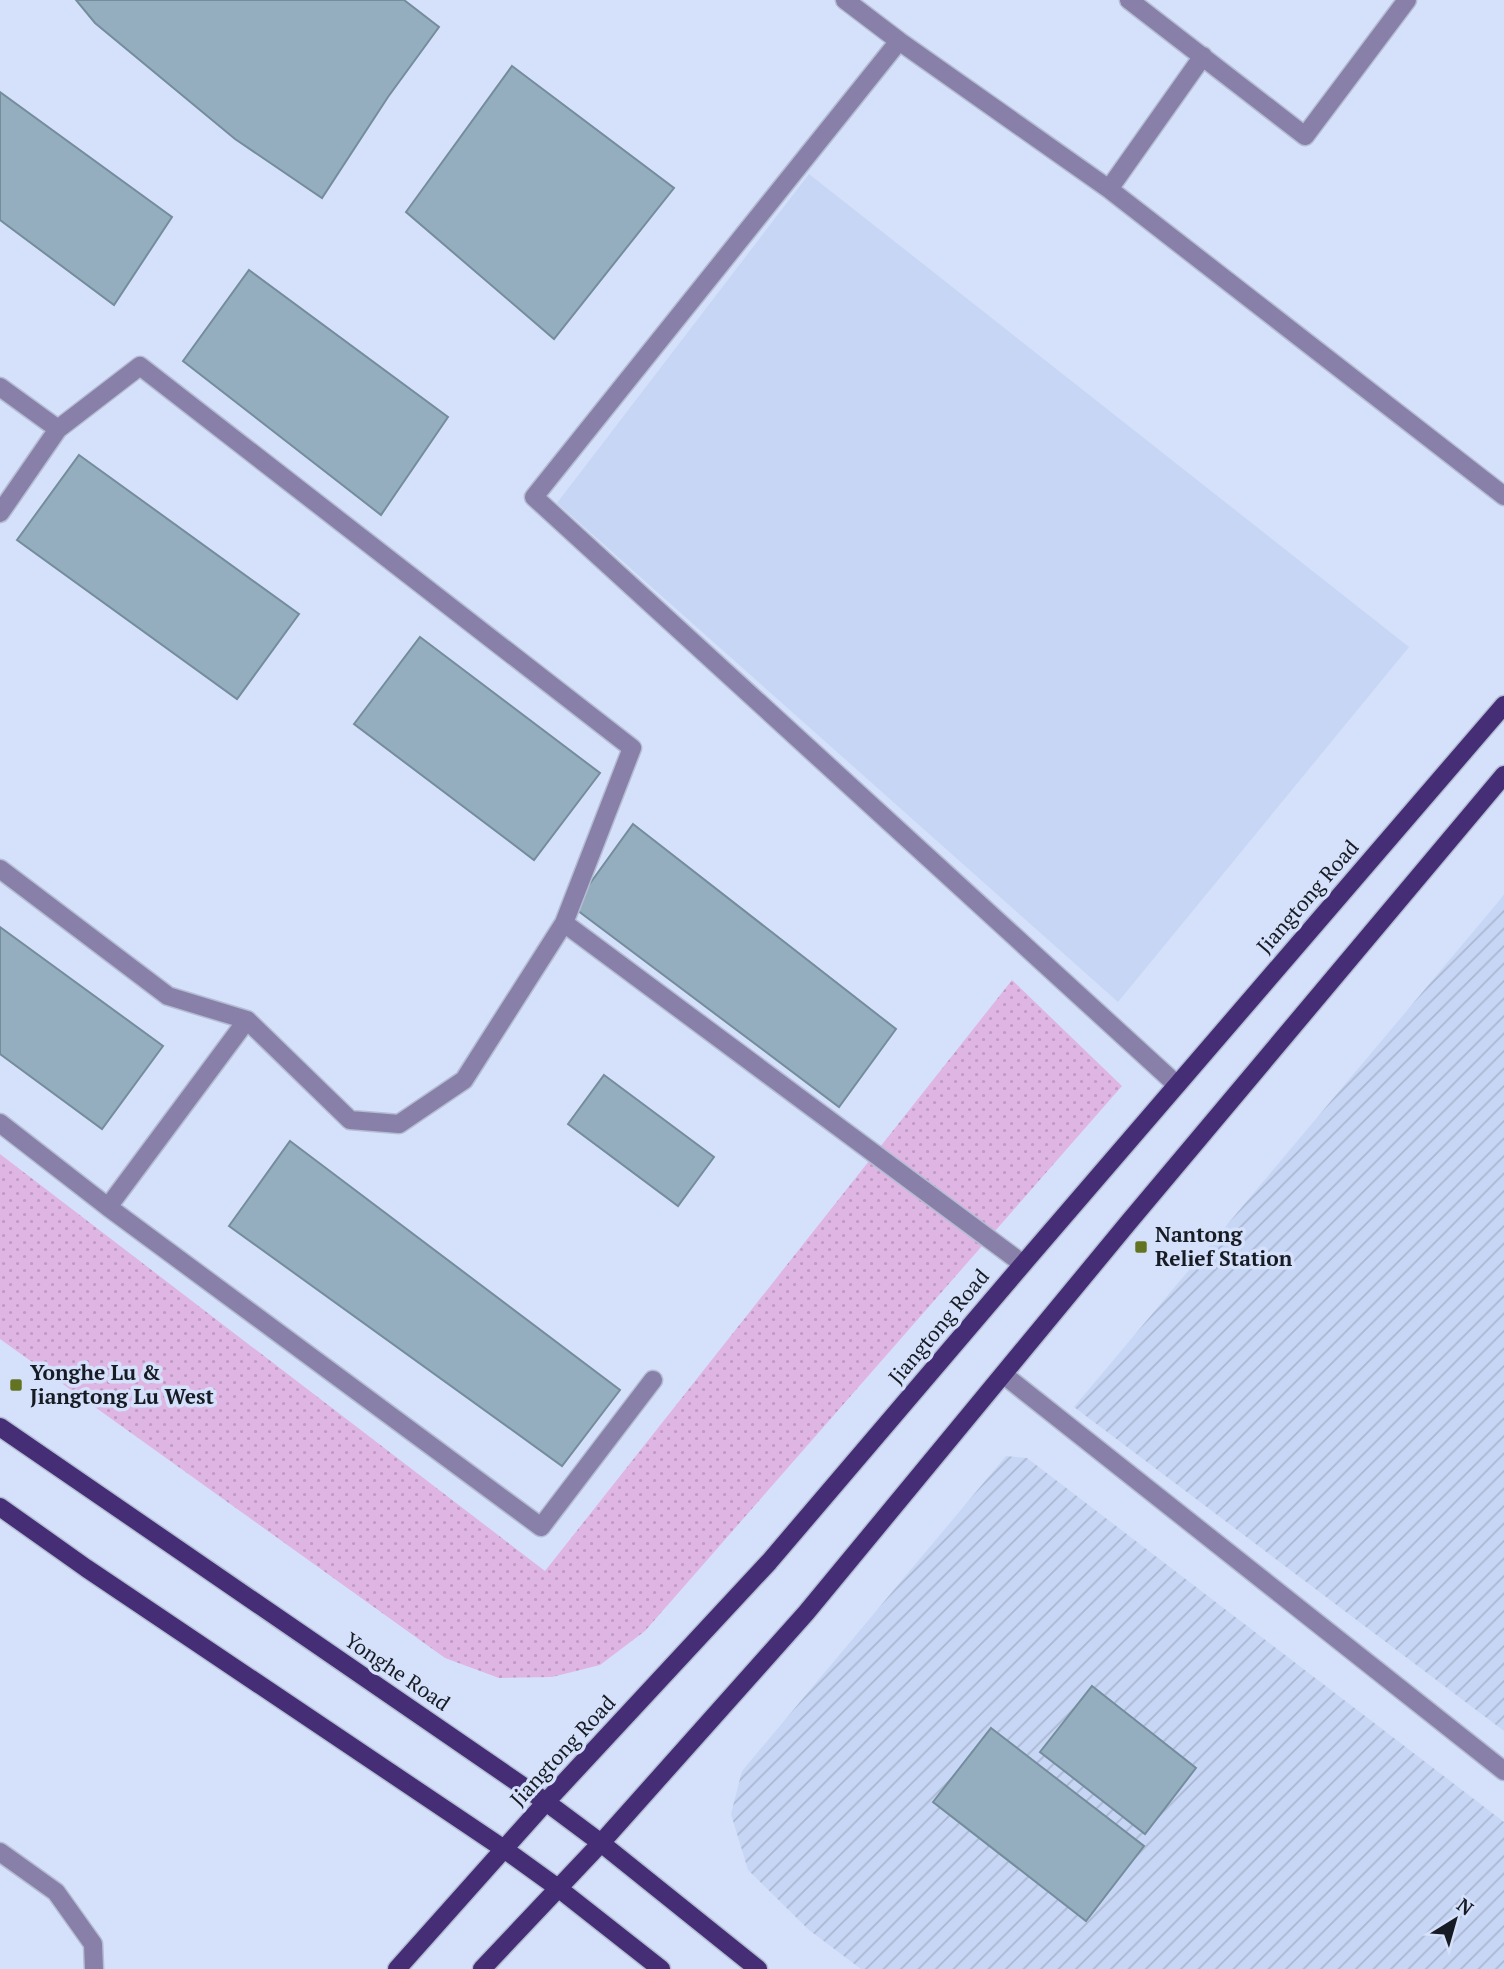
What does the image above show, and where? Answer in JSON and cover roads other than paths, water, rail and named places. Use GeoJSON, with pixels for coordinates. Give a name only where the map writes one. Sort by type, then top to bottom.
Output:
{"type":"FeatureCollection","features":[{"type":"Feature","properties":{"kind":"main road","name":"Jiangtong Road"},"geometry":{"type":"LineString","coordinates":[[397,1969],[546,1802],[769,1562],[1504,705]]}},
{"type":"Feature","properties":{"kind":"main road"},"geometry":{"type":"LineString","coordinates":[[482,1969],[601,1843],[806,1613],[1128,1223],[1504,775]]}},
{"type":"Feature","properties":{"kind":"main road","name":"Yonghe Road"},"geometry":{"type":"LineString","coordinates":[[0,1427],[546,1802],[758,1969]]}},
{"type":"Feature","properties":{"kind":"main road"},"geometry":{"type":"LineString","coordinates":[[0,1507],[504,1849],[661,1969]]}},
{"type":"Feature","properties":{"kind":"street"},"geometry":{"type":"LineString","coordinates":[[845,0],[898,41],[1109,189],[1504,496]]}},
{"type":"Feature","properties":{"kind":"street"},"geometry":{"type":"LineString","coordinates":[[1129,0],[1305,136],[1406,0]]}},
{"type":"Feature","properties":{"kind":"street"},"geometry":{"type":"LineString","coordinates":[[898,41],[534,497],[1177,1084]]}},
{"type":"Feature","properties":{"kind":"street"},"geometry":{"type":"LineString","coordinates":[[1109,189],[1203,56]]}},
{"type":"Feature","properties":{"kind":"street"},"geometry":{"type":"LineString","coordinates":[[0,513],[58,429],[140,366],[632,748],[564,923],[464,1080],[399,1124],[350,1120],[247,1020],[168,996],[0,869]]}},
{"type":"Feature","properties":{"kind":"street"},"geometry":{"type":"LineString","coordinates":[[0,387],[58,429]]}},
{"type":"Feature","properties":{"kind":"street"},"geometry":{"type":"LineString","coordinates":[[564,923],[1023,1264]]}},
{"type":"Feature","properties":{"kind":"street"},"geometry":{"type":"LineString","coordinates":[[108,1206],[247,1020]]}},
{"type":"Feature","properties":{"kind":"street"},"geometry":{"type":"LineString","coordinates":[[0,1123],[541,1527],[653,1380]]}},
{"type":"Feature","properties":{"kind":"street"},"geometry":{"type":"LineString","coordinates":[[1004,1375],[1504,1771]]}},
{"type":"Feature","properties":{"kind":"street"},"geometry":{"type":"LineString","coordinates":[[0,1853],[56,1892],[93,1944],[94,1969]]}},
{"type":"Feature","properties":{"kind":"place","name":"Nantong Relief Station"},"geometry":{"type":"Point","coordinates":[1141,1247]}},
{"type":"Feature","properties":{"kind":"place","name":"Yonghe Lu & Jiangtong Lu West"},"geometry":{"type":"Point","coordinates":[16,1385]}}]}
